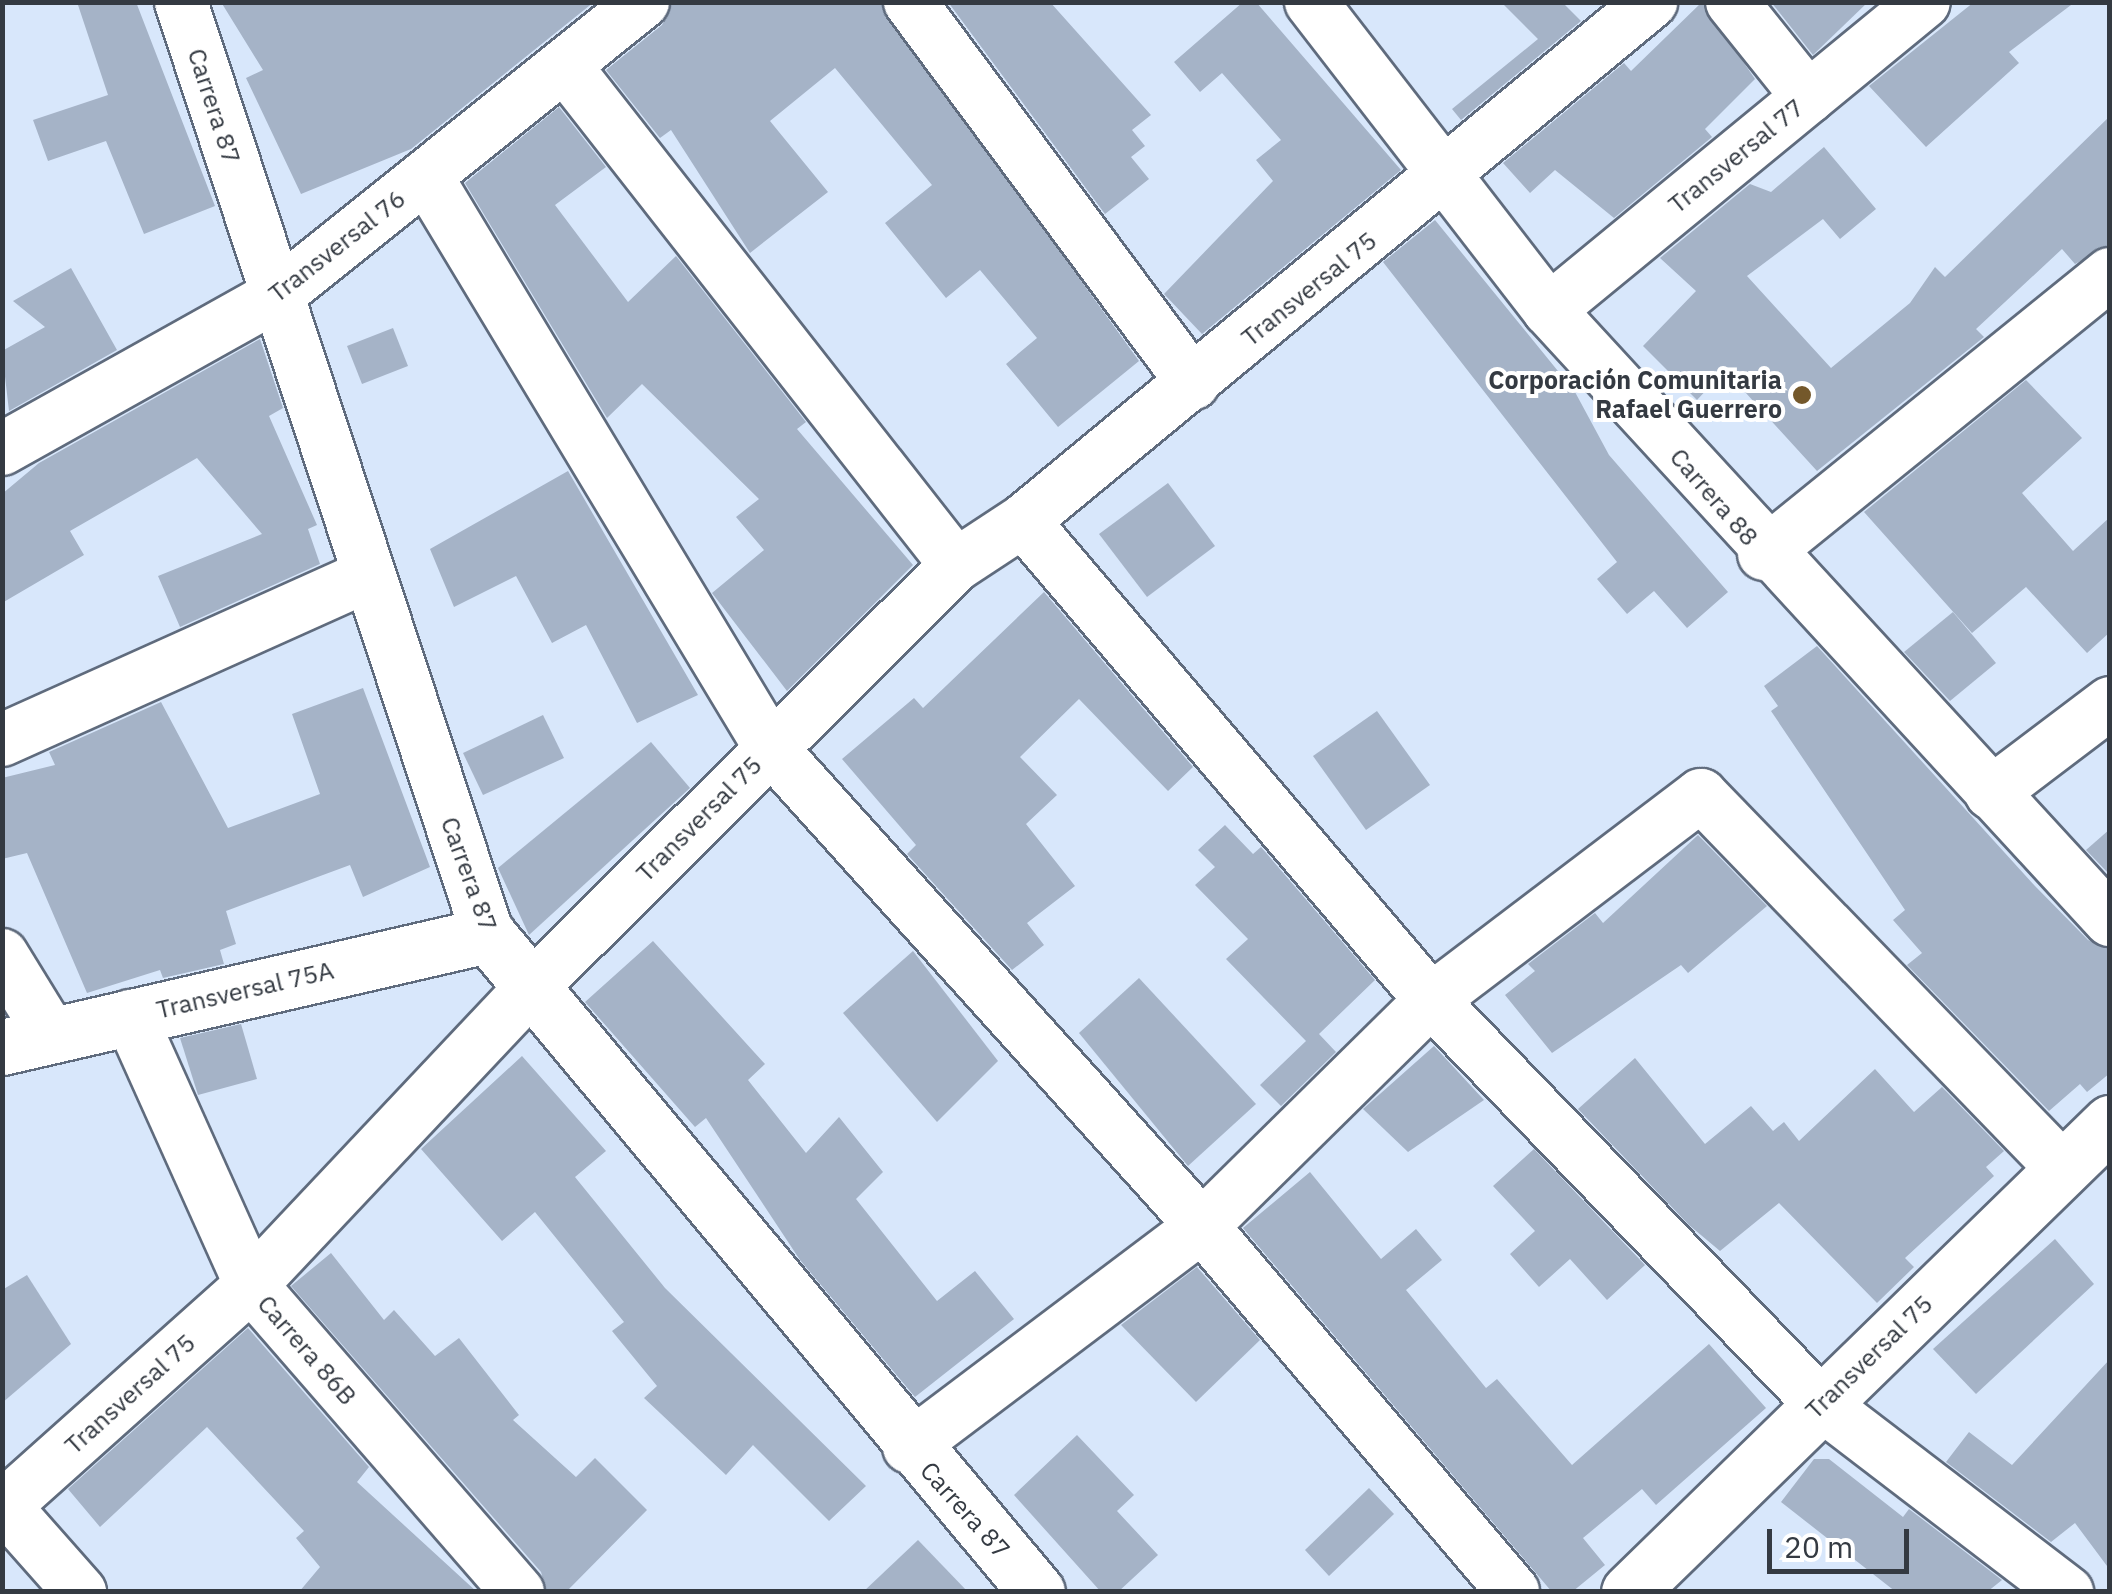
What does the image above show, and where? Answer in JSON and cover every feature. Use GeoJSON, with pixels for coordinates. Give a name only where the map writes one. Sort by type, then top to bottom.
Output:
{"type":"FeatureCollection","features":[{"type":"Feature","properties":{"kind":"street","name":"Carrera 87"},"geometry":{"type":"LineString","coordinates":[[181,2],[366,577],[488,935],[909,1447],[1037,1592]]}},
{"type":"Feature","properties":{"kind":"street","name":"Transversal 76"},"geometry":{"type":"LineString","coordinates":[[5,442],[276,296],[644,2]]}},
{"type":"Feature","properties":{"kind":"street"},"geometry":{"type":"LineString","coordinates":[[910,2],[1193,383]]}},
{"type":"Feature","properties":{"kind":"street","name":"Carrera 88"},"geometry":{"type":"LineString","coordinates":[[1311,2],[1442,181],[1549,310],[1764,554],[2110,920]]}},
{"type":"Feature","properties":{"kind":"street","name":"Transversal 75"},"geometry":{"type":"LineString","coordinates":[[3,1507],[251,1286],[531,988],[956,565],[1023,521],[1442,181],[1651,2]]}},
{"type":"Feature","properties":{"kind":"street"},"geometry":{"type":"LineString","coordinates":[[1732,2],[1808,97]]}},
{"type":"Feature","properties":{"kind":"street","name":"Transversal 77"},"geometry":{"type":"LineString","coordinates":[[1549,310],[1924,2]]}},
{"type":"Feature","properties":{"kind":"street"},"geometry":{"type":"LineString","coordinates":[[565,66],[956,565]]}},
{"type":"Feature","properties":{"kind":"street"},"geometry":{"type":"LineString","coordinates":[[426,176],[770,748],[1202,1226],[1514,1592]]}},
{"type":"Feature","properties":{"kind":"street"},"geometry":{"type":"LineString","coordinates":[[1764,554],[2110,274]]}},
{"type":"Feature","properties":{"kind":"street"},"geometry":{"type":"LineString","coordinates":[[1023,521],[1432,1000],[1821,1404],[2066,1592]]}},
{"type":"Feature","properties":{"kind":"street"},"geometry":{"type":"LineString","coordinates":[[2,740],[366,577]]}},
{"type":"Feature","properties":{"kind":"street"},"geometry":{"type":"LineString","coordinates":[[1991,793],[2110,703]]}},
{"type":"Feature","properties":{"kind":"street"},"geometry":{"type":"LineString","coordinates":[[909,1447],[1202,1226],[1432,1000],[1700,794],[2063,1169]]}},
{"type":"Feature","properties":{"kind":"street","name":"Transversal 75A"},"geometry":{"type":"LineString","coordinates":[[26,1040],[488,935]]}},
{"type":"Feature","properties":{"kind":"street"},"geometry":{"type":"LineString","coordinates":[[2,955],[26,1040]]}},
{"type":"Feature","properties":{"kind":"street","name":"Carrera 86B"},"geometry":{"type":"LineString","coordinates":[[130,1016],[251,1286],[518,1592]]}},
{"type":"Feature","properties":{"kind":"street","name":"Transversal 75"},"geometry":{"type":"LineString","coordinates":[[1629,1592],[2109,1126]]}},
{"type":"Feature","properties":{"kind":"street"},"geometry":{"type":"LineString","coordinates":[[3,1507],[80,1592]]}},
{"type":"Feature","properties":{"kind":"building"},"geometry":{"type":"Polygon","coordinates":[[[77,2],[136,2],[215,206],[144,234],[106,141],[48,161],[33,120],[108,95],[77,2]]]}},
{"type":"Feature","properties":{"kind":"building"},"geometry":{"type":"Polygon","coordinates":[[[221,2],[594,2],[411,149],[301,194],[246,78],[263,70],[221,2]]]}},
{"type":"Feature","properties":{"kind":"building"},"geometry":{"type":"Polygon","coordinates":[[[672,2],[880,2],[1139,361],[1058,427],[1006,364],[1037,338],[980,270],[946,298],[885,223],[932,185],[835,68],[770,121],[828,192],[750,253],[671,130],[660,138],[606,70],[662,25],[672,2]]]}},
{"type":"Feature","properties":{"kind":"building"},"geometry":{"type":"Polygon","coordinates":[[[948,2],[1050,2],[1151,115],[1132,130],[1145,146],[1131,157],[1149,179],[1105,214],[948,2]]]}},
{"type":"Feature","properties":{"kind":"building"},"geometry":{"type":"Polygon","coordinates":[[[1243,2],[1256,2],[1401,170],[1202,334],[1164,294],[1273,181],[1256,160],[1281,140],[1222,73],[1200,92],[1174,62],[1243,2]]]}},
{"type":"Feature","properties":{"kind":"building"},"geometry":{"type":"Polygon","coordinates":[[[1501,2],[1562,2],[1581,21],[1461,120],[1452,109],[1538,39],[1501,2]]]}},
{"type":"Feature","properties":{"kind":"building"},"geometry":{"type":"Polygon","coordinates":[[[1702,2],[1755,79],[1705,129],[1712,137],[1614,218],[1555,170],[1530,193],[1503,163],[1624,63],[1631,71],[1702,2]]]}},
{"type":"Feature","properties":{"kind":"building"},"geometry":{"type":"Polygon","coordinates":[[[1771,2],[1868,2],[1813,55],[1771,2]]]}},
{"type":"Feature","properties":{"kind":"building"},"geometry":{"type":"Polygon","coordinates":[[[1974,2],[2075,2],[2009,52],[2019,63],[1926,147],[1869,86],[1974,2]]]}},
{"type":"Feature","properties":{"kind":"building"},"geometry":{"type":"Polygon","coordinates":[[[559,107],[606,167],[555,205],[628,302],[676,256],[806,422],[797,429],[913,565],[787,691],[712,593],[764,550],[736,517],[759,499],[642,384],[607,418],[465,183],[559,107]]]}},
{"type":"Feature","properties":{"kind":"building"},"geometry":{"type":"Polygon","coordinates":[[[2110,116],[2110,245],[2075,264],[2062,249],[1976,329],[1984,337],[1817,471],[1725,370],[1697,400],[1643,346],[1696,291],[1660,258],[1750,184],[1771,192],[1824,147],[1876,209],[1840,239],[1823,219],[1747,276],[1831,368],[1910,303],[1935,267],[1945,277],[2110,116]]]}},
{"type":"Feature","properties":{"kind":"building"},"geometry":{"type":"Polygon","coordinates":[[[1435,220],[1575,392],[1609,455],[1728,592],[1687,628],[1654,591],[1627,614],[1597,579],[1617,562],[1383,262],[1435,220]]]}},
{"type":"Feature","properties":{"kind":"building"},"geometry":{"type":"Polygon","coordinates":[[[71,268],[117,350],[9,411],[2,351],[45,327],[13,301],[71,268]]]}},
{"type":"Feature","properties":{"kind":"building"},"geometry":{"type":"Polygon","coordinates":[[[393,328],[408,366],[362,384],[347,346],[393,328]]]}},
{"type":"Feature","properties":{"kind":"building"},"geometry":{"type":"Polygon","coordinates":[[[260,339],[283,408],[269,416],[317,525],[308,529],[320,564],[180,627],[158,576],[262,534],[197,458],[70,531],[84,555],[2,603],[2,494],[39,463],[260,339]]]}},
{"type":"Feature","properties":{"kind":"building"},"geometry":{"type":"Polygon","coordinates":[[[2026,380],[2082,438],[2022,493],[2073,551],[2110,517],[2110,632],[2087,653],[2026,587],[1972,633],[1864,512],[2026,380]]]}},
{"type":"Feature","properties":{"kind":"building"},"geometry":{"type":"Polygon","coordinates":[[[568,471],[698,695],[637,723],[586,625],[552,643],[516,576],[454,607],[430,549],[568,471]]]}},
{"type":"Feature","properties":{"kind":"building"},"geometry":{"type":"Polygon","coordinates":[[[1168,483],[1215,546],[1147,597],[1099,534],[1168,483]]]}},
{"type":"Feature","properties":{"kind":"building"},"geometry":{"type":"Polygon","coordinates":[[[1044,592],[1193,767],[1168,791],[1079,699],[1020,757],[1057,795],[1026,824],[1075,886],[1027,923],[1044,945],[1012,970],[907,854],[916,845],[842,759],[914,698],[923,708],[1044,592]]]}},
{"type":"Feature","properties":{"kind":"building"},"geometry":{"type":"Polygon","coordinates":[[[1953,612],[1996,663],[1950,701],[1904,652],[1953,612]]]}},
{"type":"Feature","properties":{"kind":"building"},"geometry":{"type":"Polygon","coordinates":[[[1817,646],[2035,886],[2088,940],[2110,949],[2110,1073],[2087,1092],[2080,1084],[2049,1111],[1907,965],[1922,953],[1893,920],[1905,910],[1771,711],[1778,706],[1764,686],[1817,646]]]}},
{"type":"Feature","properties":{"kind":"building"},"geometry":{"type":"Polygon","coordinates":[[[363,688],[430,867],[363,897],[350,865],[226,911],[236,944],[220,950],[224,964],[163,978],[160,970],[87,993],[27,853],[2,859],[2,778],[55,765],[49,752],[161,702],[228,828],[320,794],[292,714],[363,688]]]}},
{"type":"Feature","properties":{"kind":"building"},"geometry":{"type":"Polygon","coordinates":[[[1377,711],[1430,785],[1366,830],[1313,756],[1377,711]]]}},
{"type":"Feature","properties":{"kind":"building"},"geometry":{"type":"Polygon","coordinates":[[[543,715],[564,758],[483,795],[463,753],[543,715]]]}},
{"type":"Feature","properties":{"kind":"building"},"geometry":{"type":"Polygon","coordinates":[[[651,742],[690,788],[529,935],[498,868],[651,742]]]}},
{"type":"Feature","properties":{"kind":"building"},"geometry":{"type":"Polygon","coordinates":[[[1225,825],[1253,854],[1261,847],[1375,980],[1319,1034],[1336,1052],[1281,1106],[1260,1085],[1306,1041],[1226,959],[1248,939],[1195,885],[1215,867],[1198,850],[1225,825]]]}},
{"type":"Feature","properties":{"kind":"building"},"geometry":{"type":"Polygon","coordinates":[[[2110,829],[2110,875],[2086,850],[2110,829]]]}},
{"type":"Feature","properties":{"kind":"building"},"geometry":{"type":"Polygon","coordinates":[[[1698,835],[1767,906],[1688,973],[1681,965],[1552,1053],[1505,995],[1535,971],[1528,964],[1595,913],[1603,923],[1698,835]]]}},
{"type":"Feature","properties":{"kind":"building"},"geometry":{"type":"Polygon","coordinates":[[[653,941],[765,1064],[748,1080],[806,1153],[839,1117],[883,1172],[856,1199],[937,1301],[975,1271],[1014,1319],[915,1397],[800,1260],[706,1118],[695,1127],[585,1002],[653,941]]]}},
{"type":"Feature","properties":{"kind":"building"},"geometry":{"type":"Polygon","coordinates":[[[913,951],[998,1061],[937,1122],[843,1013],[913,951]]]}},
{"type":"Feature","properties":{"kind":"building"},"geometry":{"type":"Polygon","coordinates":[[[1139,978],[1256,1104],[1188,1166],[1079,1033],[1139,978]]]}},
{"type":"Feature","properties":{"kind":"building"},"geometry":{"type":"Polygon","coordinates":[[[241,1024],[257,1079],[198,1095],[180,1038],[241,1024]]]}},
{"type":"Feature","properties":{"kind":"building"},"geometry":{"type":"Polygon","coordinates":[[[1434,1046],[1484,1100],[1408,1152],[1363,1109],[1434,1046]]]}},
{"type":"Feature","properties":{"kind":"building"},"geometry":{"type":"Polygon","coordinates":[[[522,1056],[606,1151],[575,1177],[665,1288],[866,1486],[829,1521],[753,1445],[726,1475],[644,1398],[657,1386],[612,1331],[624,1322],[535,1212],[502,1241],[421,1149],[522,1056]]]}},
{"type":"Feature","properties":{"kind":"building"},"geometry":{"type":"Polygon","coordinates":[[[1635,1058],[1705,1144],[1751,1106],[1773,1131],[1784,1122],[1799,1141],[1875,1069],[1914,1112],[1942,1087],[2004,1151],[1986,1167],[1994,1176],[1905,1258],[1914,1267],[1877,1303],[1779,1203],[1720,1251],[1689,1225],[1578,1109],[1635,1058]]]}},
{"type":"Feature","properties":{"kind":"building"},"geometry":{"type":"Polygon","coordinates":[[[1534,1149],[1645,1265],[1607,1300],[1570,1259],[1539,1287],[1510,1254],[1535,1231],[1493,1186],[1534,1149]]]}},
{"type":"Feature","properties":{"kind":"building"},"geometry":{"type":"Polygon","coordinates":[[[1310,1172],[1381,1259],[1416,1229],[1442,1260],[1406,1290],[1486,1388],[1497,1379],[1572,1465],[1709,1344],[1766,1408],[1656,1505],[1642,1489],[1583,1538],[1605,1565],[1572,1592],[1552,1592],[1243,1228],[1310,1172]]]}},
{"type":"Feature","properties":{"kind":"building"},"geometry":{"type":"Polygon","coordinates":[[[2055,1239],[2094,1284],[1976,1394],[1933,1349],[2055,1239]]]}},
{"type":"Feature","properties":{"kind":"building"},"geometry":{"type":"Polygon","coordinates":[[[331,1253],[384,1320],[394,1310],[435,1356],[459,1338],[519,1415],[513,1420],[576,1477],[595,1458],[647,1510],[566,1592],[547,1592],[541,1572],[291,1286],[331,1253]]]}},
{"type":"Feature","properties":{"kind":"building"},"geometry":{"type":"Polygon","coordinates":[[[1197,1267],[1260,1340],[1196,1402],[1121,1325],[1197,1267]]]}},
{"type":"Feature","properties":{"kind":"building"},"geometry":{"type":"Polygon","coordinates":[[[27,1275],[71,1344],[2,1403],[2,1290],[27,1275]]]}},
{"type":"Feature","properties":{"kind":"building"},"geometry":{"type":"Polygon","coordinates":[[[248,1328],[369,1467],[357,1482],[477,1592],[299,1592],[320,1567],[296,1538],[304,1531],[207,1427],[100,1527],[68,1489],[248,1328]]]}},
{"type":"Feature","properties":{"kind":"building"},"geometry":{"type":"Polygon","coordinates":[[[2110,1359],[2110,1570],[2075,1523],[2051,1542],[1946,1462],[1969,1432],[2012,1465],[2110,1359]]]}},
{"type":"Feature","properties":{"kind":"building"},"geometry":{"type":"Polygon","coordinates":[[[1077,1435],[1134,1495],[1117,1511],[1158,1555],[1118,1592],[1101,1592],[1014,1495],[1077,1435]]]}},
{"type":"Feature","properties":{"kind":"building"},"geometry":{"type":"Polygon","coordinates":[[[1814,1459],[1829,1459],[1903,1517],[1909,1509],[2002,1580],[1987,1592],[1896,1592],[1781,1502],[1814,1459]]]}},
{"type":"Feature","properties":{"kind":"building"},"geometry":{"type":"Polygon","coordinates":[[[1369,1488],[1394,1514],[1329,1576],[1305,1550],[1369,1488]]]}},
{"type":"Feature","properties":{"kind":"building"},"geometry":{"type":"Polygon","coordinates":[[[918,1540],[968,1592],[863,1592],[918,1540]]]}},
{"type":"Feature","properties":{"kind":"place","name":"Corporación Comunitaria Rafael Guerrero"},"geometry":{"type":"Point","coordinates":[1802,395]}}]}
